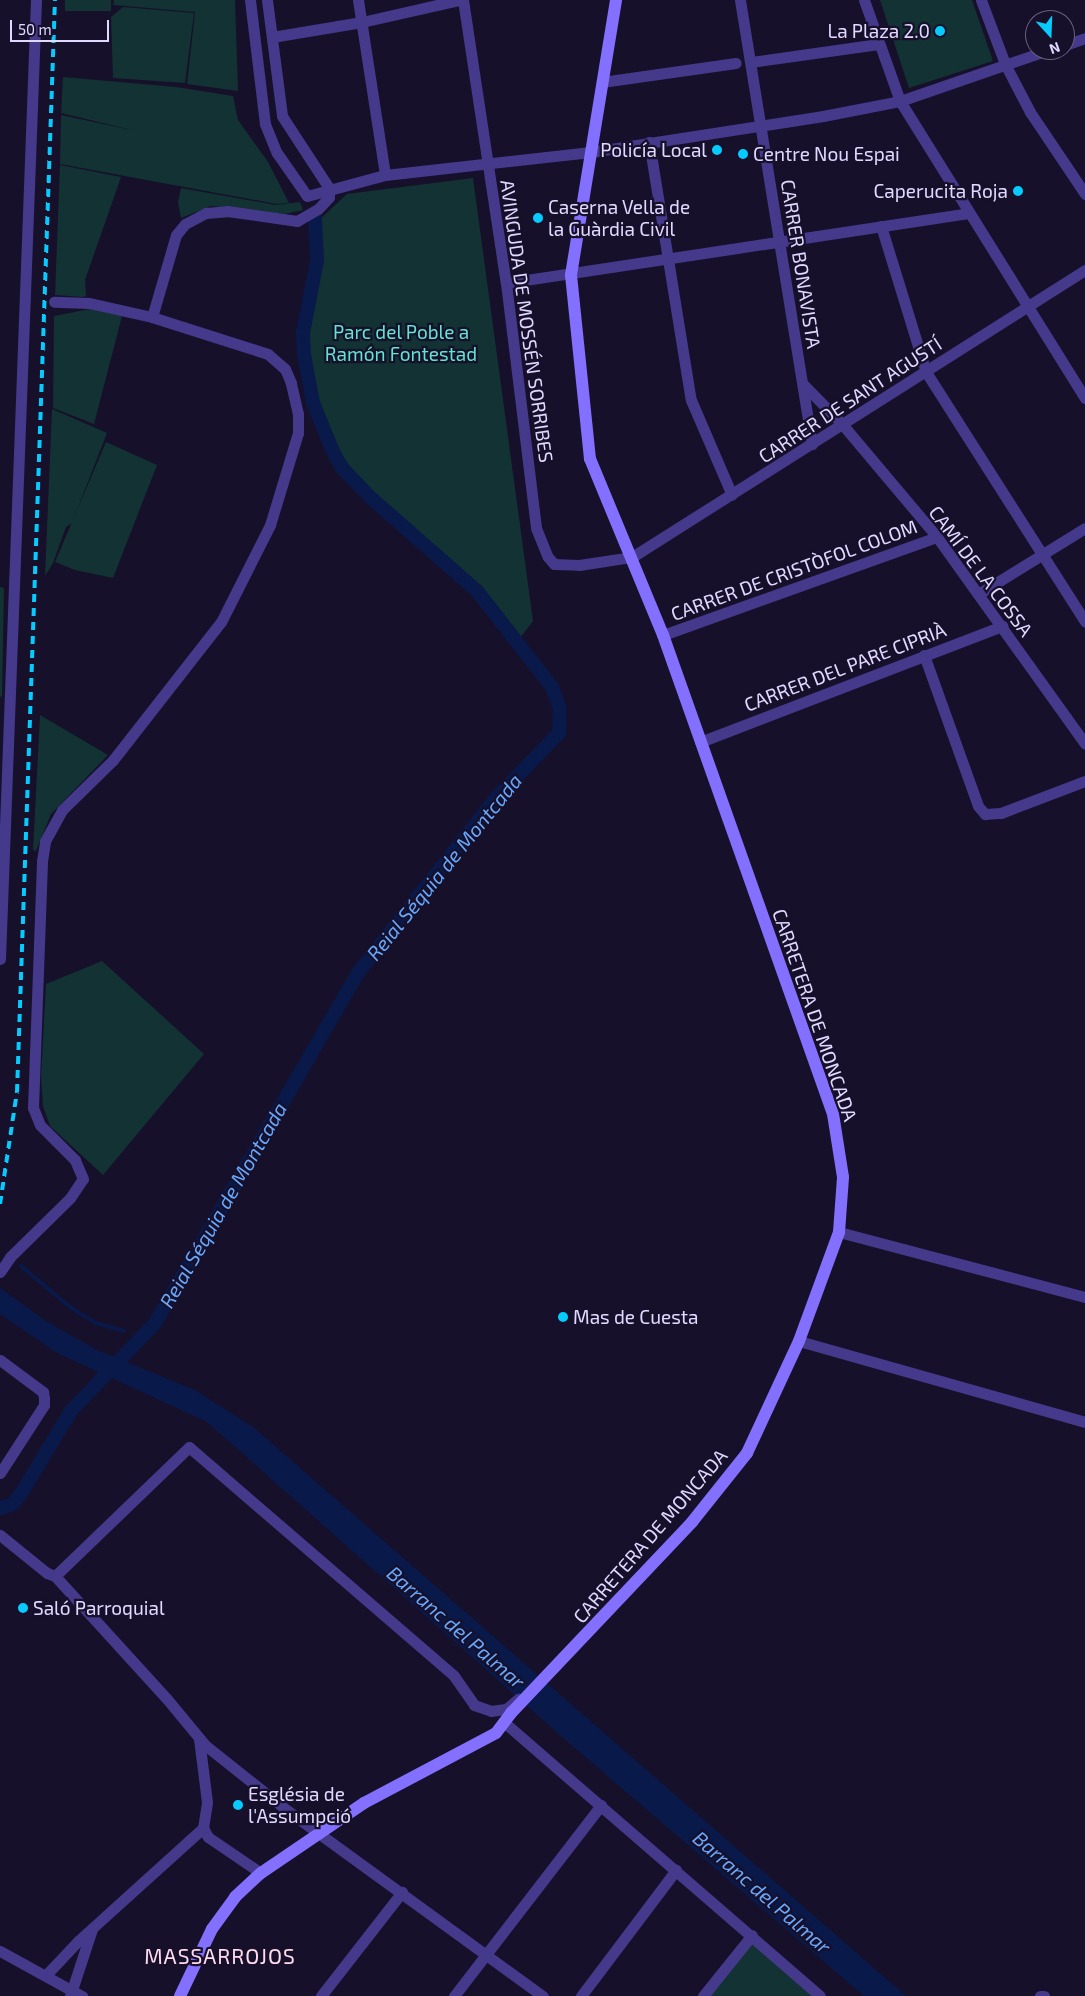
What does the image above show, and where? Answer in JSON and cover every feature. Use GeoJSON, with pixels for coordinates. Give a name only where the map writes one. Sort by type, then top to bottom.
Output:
{"type":"FeatureCollection","features":[{"type":"Feature","properties":{"kind":"street"},"geometry":{"type":"LineString","coordinates":[[0,960],[36,0]]}},
{"type":"Feature","properties":{"kind":"street"},"geometry":{"type":"LineString","coordinates":[[250,0],[265,124],[277,152],[307,196],[329,188],[385,175],[591,152],[900,101],[1025,57]]}},
{"type":"Feature","properties":{"kind":"street"},"geometry":{"type":"LineString","coordinates":[[152,317],[176,236],[185,224],[206,213],[227,211],[298,221],[318,209],[329,197],[329,188],[282,116],[267,0]]}},
{"type":"Feature","properties":{"kind":"street"},"geometry":{"type":"LineString","coordinates":[[358,0],[385,175]]}},
{"type":"Feature","properties":{"kind":"street"},"geometry":{"type":"LineString","coordinates":[[272,36],[362,22],[459,0]]}},
{"type":"Feature","properties":{"kind":"street","name":"AVINGUDA DE MOSSÉN SORRIBES"},"geometry":{"type":"LineString","coordinates":[[463,0],[506,284],[536,528],[542,546],[554,564],[579,565],[632,557]]}},
{"type":"Feature","properties":{"kind":"street","name":"CARRETERA DE MONCADA"},"geometry":{"type":"LineString","coordinates":[[180,1996],[225,1909],[262,1873],[364,1803],[486,1740],[692,1522],[747,1453],[799,1341],[839,1232],[843,1177],[833,1114],[663,635],[590,459],[571,275],[616,0]]}},
{"type":"Feature","properties":{"kind":"street","name":"CARRER BONAVISTA"},"geometry":{"type":"LineString","coordinates":[[740,0],[804,385],[812,444]]}},
{"type":"Feature","properties":{"kind":"street"},"geometry":{"type":"LineString","coordinates":[[864,0],[900,101],[967,213],[1085,398]]}},
{"type":"Feature","properties":{"kind":"street"},"geometry":{"type":"LineString","coordinates":[[981,0],[1005,64],[1030,112],[1085,194]]}},
{"type":"Feature","properties":{"kind":"street"},"geometry":{"type":"LineString","coordinates":[[750,62],[879,44]]}},
{"type":"Feature","properties":{"kind":"street"},"geometry":{"type":"LineString","coordinates":[[602,82],[736,63]]}},
{"type":"Feature","properties":{"kind":"street"},"geometry":{"type":"LineString","coordinates":[[649,142],[691,400],[732,495]]}},
{"type":"Feature","properties":{"kind":"street"},"geometry":{"type":"LineString","coordinates":[[506,284],[967,213]]}},
{"type":"Feature","properties":{"kind":"street"},"geometry":{"type":"LineString","coordinates":[[881,226],[926,372],[1085,622]]}},
{"type":"Feature","properties":{"kind":"street","name":"CARRER DE SANT AGUSTÍ"},"geometry":{"type":"LineString","coordinates":[[632,557],[1085,270]]}},
{"type":"Feature","properties":{"kind":"street"},"geometry":{"type":"LineString","coordinates":[[0,1272],[10,1257],[70,1198],[83,1179],[75,1160],[40,1126],[33,1108],[42,861],[45,841],[62,810],[113,760],[221,622],[268,530],[298,433],[296,397],[285,369],[273,358],[152,317],[89,303],[54,302]]}},
{"type":"Feature","properties":{"kind":"street"},"geometry":{"type":"LineString","coordinates":[[804,385],[842,424]]}},
{"type":"Feature","properties":{"kind":"street","name":"CAMÍ DE LA COSSA"},"geometry":{"type":"LineString","coordinates":[[842,424],[937,537],[980,593],[1085,744]]}},
{"type":"Feature","properties":{"kind":"street"},"geometry":{"type":"LineString","coordinates":[[980,593],[1085,528]]}},
{"type":"Feature","properties":{"kind":"street","name":"CARRER DE CRISTÒFOL COLOM"},"geometry":{"type":"LineString","coordinates":[[663,635],[937,537]]}},
{"type":"Feature","properties":{"kind":"street","name":"CARRER DEL PARE CIPRIÀ"},"geometry":{"type":"LineString","coordinates":[[700,742],[1002,626]]}},
{"type":"Feature","properties":{"kind":"street"},"geometry":{"type":"LineString","coordinates":[[924,655],[978,806],[985,814],[1001,813],[1085,781]]}},
{"type":"Feature","properties":{"kind":"street"},"geometry":{"type":"LineString","coordinates":[[839,1232],[1085,1298]]}},
{"type":"Feature","properties":{"kind":"street"},"geometry":{"type":"LineString","coordinates":[[799,1341],[1085,1422]]}},
{"type":"Feature","properties":{"kind":"street"},"geometry":{"type":"LineString","coordinates":[[0,1360],[43,1392],[44,1398],[44,1405],[0,1473]]}},
{"type":"Feature","properties":{"kind":"street"},"geometry":{"type":"LineString","coordinates":[[55,1576],[189,1447],[454,1676],[474,1705],[508,1715],[601,1805],[820,1996]]}},
{"type":"Feature","properties":{"kind":"street"},"geometry":{"type":"LineString","coordinates":[[0,1535],[47,1574],[55,1576],[168,1699],[199,1739],[320,1834],[543,1996]]}},
{"type":"Feature","properties":{"kind":"street"},"geometry":{"type":"LineString","coordinates":[[199,1739],[207,1802],[203,1828],[208,1837],[262,1873]]}},
{"type":"Feature","properties":{"kind":"street"},"geometry":{"type":"LineString","coordinates":[[454,1996],[601,1805]]}},
{"type":"Feature","properties":{"kind":"street"},"geometry":{"type":"LineString","coordinates":[[46,1975],[93,1927],[203,1828]]}},
{"type":"Feature","properties":{"kind":"street"},"geometry":{"type":"LineString","coordinates":[[581,1996],[676,1870]]}},
{"type":"Feature","properties":{"kind":"street"},"geometry":{"type":"LineString","coordinates":[[321,1996],[402,1892]]}},
{"type":"Feature","properties":{"kind":"street"},"geometry":{"type":"LineString","coordinates":[[0,1951],[46,1975],[75,1994],[93,1927]]}},
{"type":"Feature","properties":{"kind":"street"},"geometry":{"type":"LineString","coordinates":[[703,1996],[752,1935]]}},
{"type":"Feature","properties":{"kind":"green space"},"geometry":{"type":"Polygon","coordinates":[[[65,0],[111,0],[111,11],[65,11],[65,0]]]}},
{"type":"Feature","properties":{"kind":"green space"},"geometry":{"type":"Polygon","coordinates":[[[114,0],[235,0],[238,91],[187,84],[195,12],[113,5],[114,0]]]}},
{"type":"Feature","properties":{"kind":"green space"},"geometry":{"type":"Polygon","coordinates":[[[880,0],[972,0],[993,61],[909,88],[880,0]]]}},
{"type":"Feature","properties":{"kind":"green space"},"geometry":{"type":"Polygon","coordinates":[[[123,7],[194,13],[185,83],[113,78],[111,17],[123,7]]]}},
{"type":"Feature","properties":{"kind":"green space"},"geometry":{"type":"Polygon","coordinates":[[[63,77],[176,87],[233,96],[238,120],[268,162],[289,203],[277,204],[60,164],[61,115],[136,131],[61,113],[63,77]]]}},
{"type":"Feature","properties":{"kind":"green space"},"geometry":{"type":"Polygon","coordinates":[[[60,165],[121,177],[85,280],[86,296],[82,297],[55,295],[60,165]]]}},
{"type":"Feature","properties":{"kind":"green space","name":"Parc del Poble a Ramón Fontestad"},"geometry":{"type":"Polygon","coordinates":[[[473,178],[533,621],[520,638],[483,590],[346,467],[322,419],[308,357],[307,332],[320,262],[318,221],[347,194],[473,178]]]}},
{"type":"Feature","properties":{"kind":"green space"},"geometry":{"type":"Polygon","coordinates":[[[181,188],[276,205],[300,202],[303,210],[285,214],[211,206],[181,218],[178,202],[181,188]]]}},
{"type":"Feature","properties":{"kind":"green space"},"geometry":{"type":"Polygon","coordinates":[[[90,309],[122,316],[94,424],[53,408],[54,316],[90,309]]]}},
{"type":"Feature","properties":{"kind":"green space"},"geometry":{"type":"Polygon","coordinates":[[[52,409],[107,433],[72,523],[66,527],[53,563],[45,576],[52,409]]]}},
{"type":"Feature","properties":{"kind":"green space"},"geometry":{"type":"Polygon","coordinates":[[[106,442],[157,465],[113,578],[75,570],[55,562],[106,442]]]}},
{"type":"Feature","properties":{"kind":"green space"},"geometry":{"type":"Polygon","coordinates":[[[0,587],[4,588],[2,697],[0,696],[0,587]]]}},
{"type":"Feature","properties":{"kind":"green space"},"geometry":{"type":"Polygon","coordinates":[[[40,715],[108,755],[51,814],[36,851],[33,850],[40,715]]]}},
{"type":"Feature","properties":{"kind":"green space"},"geometry":{"type":"Polygon","coordinates":[[[102,961],[204,1054],[103,1175],[50,1126],[43,1106],[41,1077],[46,984],[102,961]]]}},
{"type":"Feature","properties":{"kind":"green space"},"geometry":{"type":"Polygon","coordinates":[[[753,1938],[816,1996],[703,1996],[753,1938]]]}},
{"type":"Feature","properties":{"kind":"water","name":"Barranc del Palmar"},"geometry":{"type":"Polygon","coordinates":[[[0,1288],[46,1321],[97,1350],[195,1390],[253,1427],[906,1996],[864,1996],[562,1737],[207,1422],[57,1353],[0,1314],[0,1288]]]}},
{"type":"Feature","properties":{"kind":"waterway","name":"Reial Séquia de Montcada"},"geometry":{"type":"LineString","coordinates":[[1,1508],[13,1504],[22,1492],[71,1411],[155,1323],[357,974],[497,797],[559,733],[560,709],[552,687],[477,591],[371,498],[343,469],[334,454],[313,403],[304,355],[303,333],[317,260],[315,220]]}},
{"type":"Feature","properties":{"kind":"waterway"},"geometry":{"type":"LineString","coordinates":[[21,1266],[70,1307],[96,1323],[124,1331]]}},
{"type":"Feature","properties":{"kind":"railway"},"geometry":{"type":"LineString","coordinates":[[0,1204],[17,1092],[55,0]]}},
{"type":"Feature","properties":{"kind":"place","name":"La Plaza 2.0"},"geometry":{"type":"Point","coordinates":[940,31]}},
{"type":"Feature","properties":{"kind":"place","name":"Policía Local"},"geometry":{"type":"Point","coordinates":[717,150]}},
{"type":"Feature","properties":{"kind":"place","name":"Centre Nou Espai"},"geometry":{"type":"Point","coordinates":[743,154]}},
{"type":"Feature","properties":{"kind":"place","name":"Caperucita Roja"},"geometry":{"type":"Point","coordinates":[1018,191]}},
{"type":"Feature","properties":{"kind":"place","name":"Caserna Vella de la Guàrdia Civil"},"geometry":{"type":"Point","coordinates":[538,218]}},
{"type":"Feature","properties":{"kind":"place","name":"Mas de Cuesta"},"geometry":{"type":"Point","coordinates":[563,1317]}},
{"type":"Feature","properties":{"kind":"place","name":"Saló Parroquial"},"geometry":{"type":"Point","coordinates":[23,1608]}},
{"type":"Feature","properties":{"kind":"place","name":"Església de l'Assumpció"},"geometry":{"type":"Point","coordinates":[238,1805]}},
{"type":"Feature","properties":{"kind":"district","name":"MASSARROJOS"},"geometry":{"type":"Point","coordinates":[220,1956]}}]}
